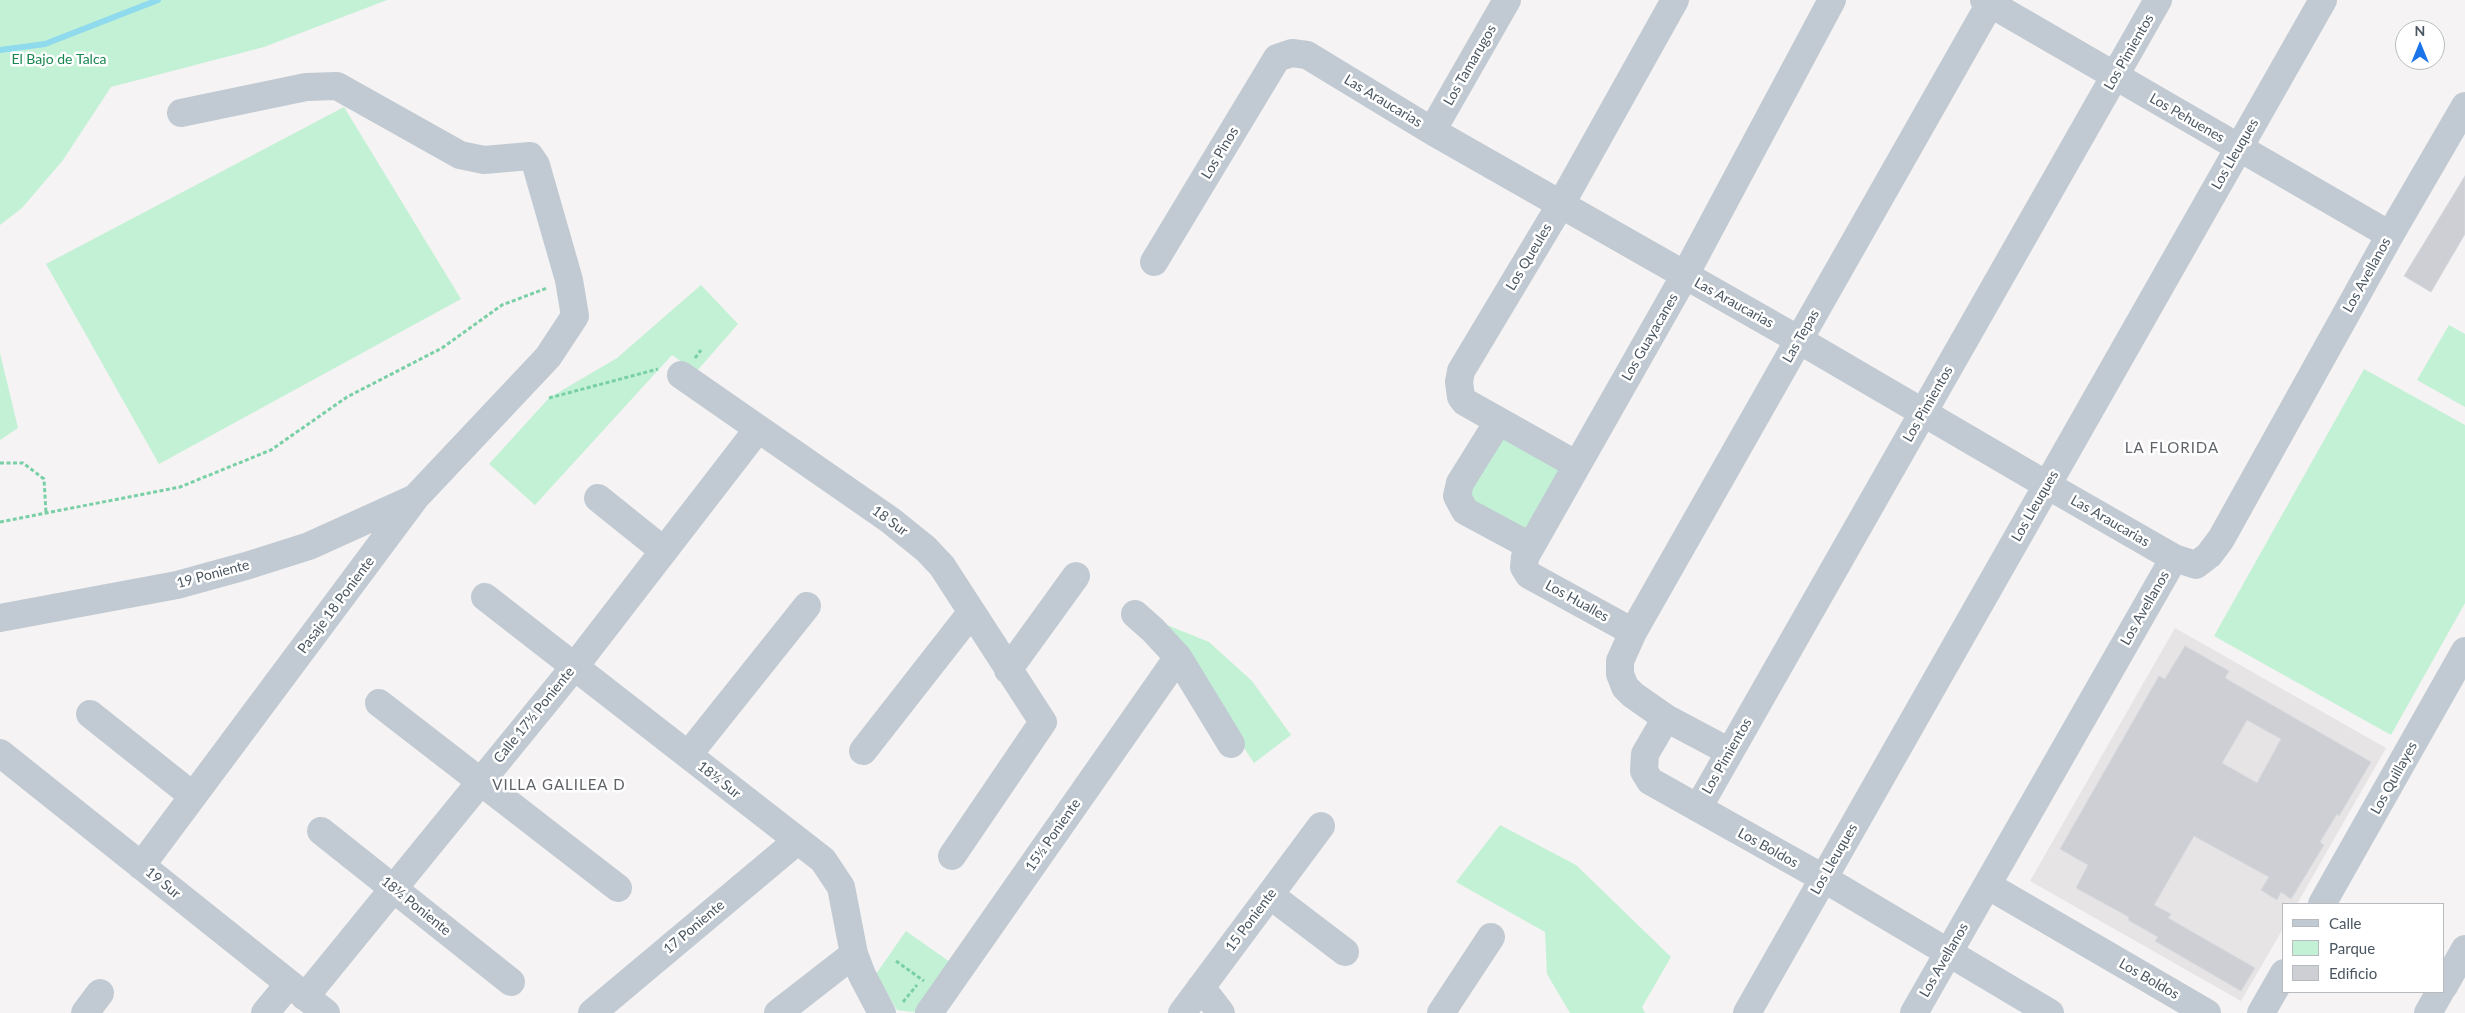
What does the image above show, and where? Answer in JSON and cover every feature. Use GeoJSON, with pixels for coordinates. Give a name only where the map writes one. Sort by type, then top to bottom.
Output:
{"type":"FeatureCollection","features":[{"type":"Feature","properties":{"kind":"street","name":"Los Tamarugos"},"geometry":{"type":"LineString","coordinates":[[1432,131],[1507,0]]}},
{"type":"Feature","properties":{"kind":"street","name":"Los Queules"},"geometry":{"type":"LineString","coordinates":[[1577,465],[1498,422],[1460,397],[1459,382],[1461,371],[1561,204],[1675,0]]}},
{"type":"Feature","properties":{"kind":"street","name":"Los Guayacanes"},"geometry":{"type":"LineString","coordinates":[[1527,556],[1685,275],[1832,0]]}},
{"type":"Feature","properties":{"kind":"street","name":"Los Pimientos"},"geometry":{"type":"LineString","coordinates":[[1698,808],[2158,0]]}},
{"type":"Feature","properties":{"kind":"street","name":"Los Lleuques"},"geometry":{"type":"LineString","coordinates":[[1746,1013],[2323,0]]}},
{"type":"Feature","properties":{"kind":"street","name":"Los Pehuenes"},"geometry":{"type":"LineString","coordinates":[[1989,1],[2390,235]]}},
{"type":"Feature","properties":{"kind":"street","name":"Las Tepas"},"geometry":{"type":"LineString","coordinates":[[1666,718],[1632,695],[1625,687],[1620,674],[1620,661],[1633,632],[1989,1]]}},
{"type":"Feature","properties":{"kind":"street","name":"Las Araucarias"},"geometry":{"type":"LineString","coordinates":[[1292,53],[1307,55],[1432,131],[1799,340],[2174,558]]}},
{"type":"Feature","properties":{"kind":"street","name":"Los Pinos"},"geometry":{"type":"LineString","coordinates":[[1154,262],[1277,58],[1292,53]]}},
{"type":"Feature","properties":{"kind":"street","name":"Pasaje 18 Poniente"},"geometry":{"type":"LineString","coordinates":[[141,866],[416,497],[548,357],[575,316],[569,280],[536,165],[530,156],[484,160],[460,155],[337,86],[306,87],[181,113]]}},
{"type":"Feature","properties":{"kind":"street","name":"Los Avellanos"},"geometry":{"type":"LineString","coordinates":[[1914,1013],[2174,558],[2196,566],[2209,555],[2221,539],[2390,235],[2465,106]]}},
{"type":"Feature","properties":{"kind":"street","name":"18 Sur"},"geometry":{"type":"LineString","coordinates":[[670,372],[758,429],[890,520],[926,549],[942,566],[1043,722],[952,856]]}},
{"type":"Feature","properties":{"kind":"street","name":"Los Hualles"},"geometry":{"type":"LineString","coordinates":[[1498,422],[1460,483],[1457,496],[1465,510],[1527,556],[1529,575],[1633,632]]}},
{"type":"Feature","properties":{"kind":"street","name":"Calle 17½ Poniente"},"geometry":{"type":"LineString","coordinates":[[265,1013],[297,990],[394,888],[575,666],[758,429]]}},
{"type":"Feature","properties":{"kind":"street","name":"19 Poniente"},"geometry":{"type":"LineString","coordinates":[[0,618],[177,584],[246,566],[309,546],[416,497]]}},
{"type":"Feature","properties":{"kind":"street"},"geometry":{"type":"LineString","coordinates":[[598,498],[664,551]]}},
{"type":"Feature","properties":{"kind":"street"},"geometry":{"type":"LineString","coordinates":[[1008,670],[1076,576]]}},
{"type":"Feature","properties":{"kind":"street","name":"18½ Sur"},"geometry":{"type":"LineString","coordinates":[[485,597],[796,841],[823,860],[842,887],[854,954],[862,975],[890,1010]]}},
{"type":"Feature","properties":{"kind":"street"},"geometry":{"type":"LineString","coordinates":[[688,756],[807,606]]}},
{"type":"Feature","properties":{"kind":"street"},"geometry":{"type":"LineString","coordinates":[[863,751],[971,613]]}},
{"type":"Feature","properties":{"kind":"street"},"geometry":{"type":"LineString","coordinates":[[1135,614],[1178,657],[1231,744]]}},
{"type":"Feature","properties":{"kind":"street","name":"Los Quillayes"},"geometry":{"type":"LineString","coordinates":[[2323,903],[2465,651]]}},
{"type":"Feature","properties":{"kind":"street","name":"15½ Poniente"},"geometry":{"type":"LineString","coordinates":[[931,995],[1178,657]]}},
{"type":"Feature","properties":{"kind":"street"},"geometry":{"type":"LineString","coordinates":[[379,703],[618,888]]}},
{"type":"Feature","properties":{"kind":"street"},"geometry":{"type":"LineString","coordinates":[[90,714],[193,796]]}},
{"type":"Feature","properties":{"kind":"street"},"geometry":{"type":"LineString","coordinates":[[1666,718],[1730,752]]}},
{"type":"Feature","properties":{"kind":"street","name":"Los Boldos"},"geometry":{"type":"LineString","coordinates":[[1666,718],[1645,754],[1644,771],[1650,781],[1823,878],[2050,1013]]}},
{"type":"Feature","properties":{"kind":"street","name":"19 Sur"},"geometry":{"type":"LineString","coordinates":[[0,753],[326,1013]]}},
{"type":"Feature","properties":{"kind":"street","name":"15 Poniente"},"geometry":{"type":"LineString","coordinates":[[1182,1013],[1321,826]]}},
{"type":"Feature","properties":{"kind":"street","name":"18½ Poniente"},"geometry":{"type":"LineString","coordinates":[[321,830],[511,982]]}},
{"type":"Feature","properties":{"kind":"street","name":"17 Poniente"},"geometry":{"type":"LineString","coordinates":[[592,1013],[796,841]]}},
{"type":"Feature","properties":{"kind":"street","name":"Los Boldos"},"geometry":{"type":"LineString","coordinates":[[1987,885],[2207,1013]]}},
{"type":"Feature","properties":{"kind":"street"},"geometry":{"type":"LineString","coordinates":[[1270,895],[1345,952]]}},
{"type":"Feature","properties":{"kind":"street"},"geometry":{"type":"LineString","coordinates":[[1452,1009],[1460,982],[1491,936]]}},
{"type":"Feature","properties":{"kind":"street"},"geometry":{"type":"LineString","coordinates":[[2445,984],[2465,949]]}},
{"type":"Feature","properties":{"kind":"street"},"geometry":{"type":"LineString","coordinates":[[778,1013],[854,954]]}},
{"type":"Feature","properties":{"kind":"street"},"geometry":{"type":"LineString","coordinates":[[2261,1013],[2282,976]]}},
{"type":"Feature","properties":{"kind":"street"},"geometry":{"type":"LineString","coordinates":[[1202,986],[1221,1013]]}},
{"type":"Feature","properties":{"kind":"street"},"geometry":{"type":"LineString","coordinates":[[2428,1013],[2439,993]]}},
{"type":"Feature","properties":{"kind":"path"},"geometry":{"type":"LineString","coordinates":[[0,522],[180,487],[271,450],[347,397],[442,348],[502,304],[569,280]]}},
{"type":"Feature","properties":{"kind":"path"},"geometry":{"type":"LineString","coordinates":[[550,398],[670,372]]}},
{"type":"Feature","properties":{"kind":"path"},"geometry":{"type":"LineString","coordinates":[[0,463],[22,463],[44,479],[46,513]]}},
{"type":"Feature","properties":{"kind":"path"},"geometry":{"type":"LineString","coordinates":[[890,1010],[931,995],[896,961]]}},
{"type":"Feature","properties":{"kind":"shaded area"},"geometry":{"type":"Polygon","coordinates":[[[2175,628],[2386,748],[2298,903],[2282,903],[2282,930],[2241,1001],[2030,881],[2175,628]]]}},
{"type":"Feature","properties":{"kind":"green space","name":"El Bajo de Talca"},"geometry":{"type":"Polygon","coordinates":[[[0,0],[387,0],[264,47],[111,87],[63,160],[22,208],[0,225],[0,0]]]}},
{"type":"Feature","properties":{"kind":"green space"},"geometry":{"type":"Polygon","coordinates":[[[344,107],[461,299],[159,464],[46,264],[344,107]]]}},
{"type":"Feature","properties":{"kind":"green space"},"geometry":{"type":"Polygon","coordinates":[[[701,285],[738,324],[696,372],[672,355],[535,505],[489,464],[549,398],[617,358],[701,285]]]}},
{"type":"Feature","properties":{"kind":"green space"},"geometry":{"type":"Polygon","coordinates":[[[2449,325],[2465,334],[2465,407],[2417,380],[2449,325]]]}},
{"type":"Feature","properties":{"kind":"green space"},"geometry":{"type":"Polygon","coordinates":[[[0,353],[18,428],[0,440],[0,353]]]}},
{"type":"Feature","properties":{"kind":"green space"},"geometry":{"type":"Polygon","coordinates":[[[2364,369],[2465,425],[2465,603],[2391,735],[2214,636],[2364,369]]]}},
{"type":"Feature","properties":{"kind":"green space"},"geometry":{"type":"Polygon","coordinates":[[[1498,422],[1577,465],[1530,546],[1465,511],[1460,483],[1498,422]]]}},
{"type":"Feature","properties":{"kind":"green space"},"geometry":{"type":"Polygon","coordinates":[[[1162,623],[1209,642],[1252,681],[1291,735],[1254,763],[1162,623]]]}},
{"type":"Feature","properties":{"kind":"green space"},"geometry":{"type":"Polygon","coordinates":[[[1500,825],[1576,865],[1671,957],[1642,1007],[1645,1013],[1570,1013],[1547,974],[1545,932],[1456,882],[1500,825]]]}},
{"type":"Feature","properties":{"kind":"green space"},"geometry":{"type":"Polygon","coordinates":[[[906,931],[950,962],[920,1013],[897,1010],[876,974],[906,931]]]}},
{"type":"Feature","properties":{"kind":"building"},"geometry":{"type":"Polygon","coordinates":[[[2465,176],[2465,234],[2431,292],[2404,276],[2465,176]]]}},
{"type":"Feature","properties":{"kind":"building"},"geometry":{"type":"Polygon","coordinates":[[[2185,646],[2229,671],[2225,678],[2371,762],[2339,816],[2337,814],[2320,842],[2324,845],[2291,899],[2281,892],[2277,900],[2261,890],[2269,877],[2194,836],[2154,905],[2171,914],[2168,918],[2255,968],[2241,991],[2155,941],[2158,937],[2128,920],[2129,917],[2076,888],[2088,865],[2060,849],[2159,676],[2165,679],[2185,646]],[[2247,720],[2222,763],[2257,783],[2281,739],[2247,720]]]}},
{"type":"Feature","properties":{"kind":"waterway"},"geometry":{"type":"LineString","coordinates":[[0,50],[45,44],[158,0]]}},
{"type":"Feature","properties":{"kind":"district","name":"LA FLORIDA"},"geometry":{"type":"Point","coordinates":[2172,448]}},
{"type":"Feature","properties":{"kind":"district","name":"VILLA GALILEA D"},"geometry":{"type":"Point","coordinates":[559,785]}}]}
